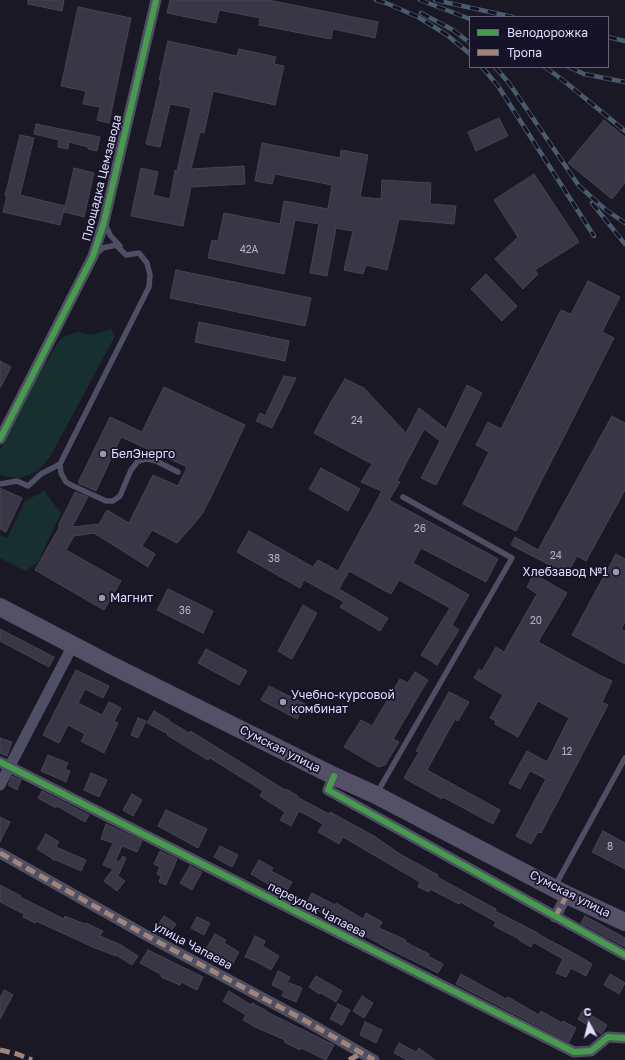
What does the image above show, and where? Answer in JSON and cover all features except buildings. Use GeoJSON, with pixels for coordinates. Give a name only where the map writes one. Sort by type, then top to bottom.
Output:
{"type":"FeatureCollection","features":[{"type":"Feature","properties":{"kind":"main road","name":"Сумская улица"},"geometry":{"type":"LineString","coordinates":[[0,607],[334,776],[376,795],[561,891],[625,922]]}},
{"type":"Feature","properties":{"kind":"street","name":"Площадка Цемзавода"},"geometry":{"type":"LineString","coordinates":[[0,438],[93,256],[104,222],[156,0]]}},
{"type":"Feature","properties":{"kind":"street"},"geometry":{"type":"LineString","coordinates":[[0,785],[5,764],[73,645]]}},
{"type":"Feature","properties":{"kind":"street","name":"переулок Чапаева"},"geometry":{"type":"LineString","coordinates":[[5,764],[574,1052],[591,1051],[608,1037],[625,1038]]}},
{"type":"Feature","properties":{"kind":"street"},"geometry":{"type":"LineString","coordinates":[[334,776],[328,790],[625,955]]}},
{"type":"Feature","properties":{"kind":"street","name":"улица Чапаева"},"geometry":{"type":"LineString","coordinates":[[0,853],[374,1060]]}},
{"type":"Feature","properties":{"kind":"street"},"geometry":{"type":"LineString","coordinates":[[555,917],[561,891]]}},
{"type":"Feature","properties":{"kind":"lane"},"geometry":{"type":"LineString","coordinates":[[104,222],[110,234],[126,255]]}},
{"type":"Feature","properties":{"kind":"lane"},"geometry":{"type":"LineString","coordinates":[[93,256],[103,248],[116,245],[126,255]]}},
{"type":"Feature","properties":{"kind":"lane"},"geometry":{"type":"LineString","coordinates":[[126,255],[139,253],[147,263],[150,275],[149,287],[60,464],[61,473],[66,482],[106,501],[113,501],[120,496],[131,470],[138,461],[147,458],[178,472]]}},
{"type":"Feature","properties":{"kind":"lane"},"geometry":{"type":"LineString","coordinates":[[0,484],[17,481],[28,486],[40,474],[60,464]]}},
{"type":"Feature","properties":{"kind":"lane"},"geometry":{"type":"LineString","coordinates":[[376,795],[512,558],[403,497]]}},
{"type":"Feature","properties":{"kind":"lane"},"geometry":{"type":"LineString","coordinates":[[561,891],[625,758]]}},
{"type":"Feature","properties":{"kind":"green space"},"geometry":{"type":"Polygon","coordinates":[[[111,329],[115,336],[50,457],[38,471],[20,478],[7,477],[0,474],[0,450],[35,380],[61,338],[77,332],[92,335],[111,329]]]}},
{"type":"Feature","properties":{"kind":"green space"},"geometry":{"type":"Polygon","coordinates":[[[44,491],[61,513],[38,562],[25,571],[0,558],[0,535],[7,538],[25,501],[44,491]]]}},
{"type":"Feature","properties":{"kind":"railway"},"geometry":{"type":"LineString","coordinates":[[376,0],[418,17],[447,35],[469,53]]}},
{"type":"Feature","properties":{"kind":"railway"},"geometry":{"type":"LineString","coordinates":[[420,0],[469,19]]}},
{"type":"Feature","properties":{"kind":"railway"},"geometry":{"type":"LineString","coordinates":[[435,0],[508,16]]}},
{"type":"Feature","properties":{"kind":"railway"},"geometry":{"type":"LineString","coordinates":[[421,13],[453,30],[469,42]]}},
{"type":"Feature","properties":{"kind":"railway"},"geometry":{"type":"LineString","coordinates":[[609,37],[625,41]]}},
{"type":"Feature","properties":{"kind":"railway"},"geometry":{"type":"LineString","coordinates":[[483,68],[498,86],[594,236]]}},
{"type":"Feature","properties":{"kind":"railway"},"geometry":{"type":"LineString","coordinates":[[496,68],[509,83],[579,186],[606,210],[625,223]]}},
{"type":"Feature","properties":{"kind":"railway"},"geometry":{"type":"LineString","coordinates":[[546,68],[625,131]]}},
{"type":"Feature","properties":{"kind":"railway"},"geometry":{"type":"LineString","coordinates":[[571,68],[584,74],[625,82]]}},
{"type":"Feature","properties":{"kind":"railway"},"geometry":{"type":"LineString","coordinates":[[592,203],[625,244]]}},
{"type":"Feature","properties":{"kind":"marked path"},"geometry":{"type":"LineString","coordinates":[[0,853],[151,938],[304,1020],[374,1060]]}},
{"type":"Feature","properties":{"kind":"marked path"},"geometry":{"type":"LineString","coordinates":[[555,917],[567,895]]}},
{"type":"Feature","properties":{"kind":"marked path"},"geometry":{"type":"LineString","coordinates":[[0,1050],[17,1054],[32,1060]]}},
{"type":"Feature","properties":{"kind":"marked path"},"geometry":{"type":"LineString","coordinates":[[349,1060],[362,1053]]}},
{"type":"Feature","properties":{"kind":"cycle path"},"geometry":{"type":"LineString","coordinates":[[0,439],[93,256],[104,222],[156,0]]}},
{"type":"Feature","properties":{"kind":"cycle path"},"geometry":{"type":"LineString","coordinates":[[0,762],[574,1052],[591,1051],[608,1037],[625,1038]]}},
{"type":"Feature","properties":{"kind":"cycle path"},"geometry":{"type":"LineString","coordinates":[[334,776],[328,790],[625,955]]}},
{"type":"Feature","properties":{"kind":"place","name":"БелЭнерго"},"geometry":{"type":"Point","coordinates":[103,454]}},
{"type":"Feature","properties":{"kind":"place","name":"Хлебзавод №1"},"geometry":{"type":"Point","coordinates":[616,572]}},
{"type":"Feature","properties":{"kind":"place","name":"Магнит"},"geometry":{"type":"Point","coordinates":[102,598]}},
{"type":"Feature","properties":{"kind":"place","name":"Учебно-курсовой комбинат"},"geometry":{"type":"Point","coordinates":[283,702]}}]}
